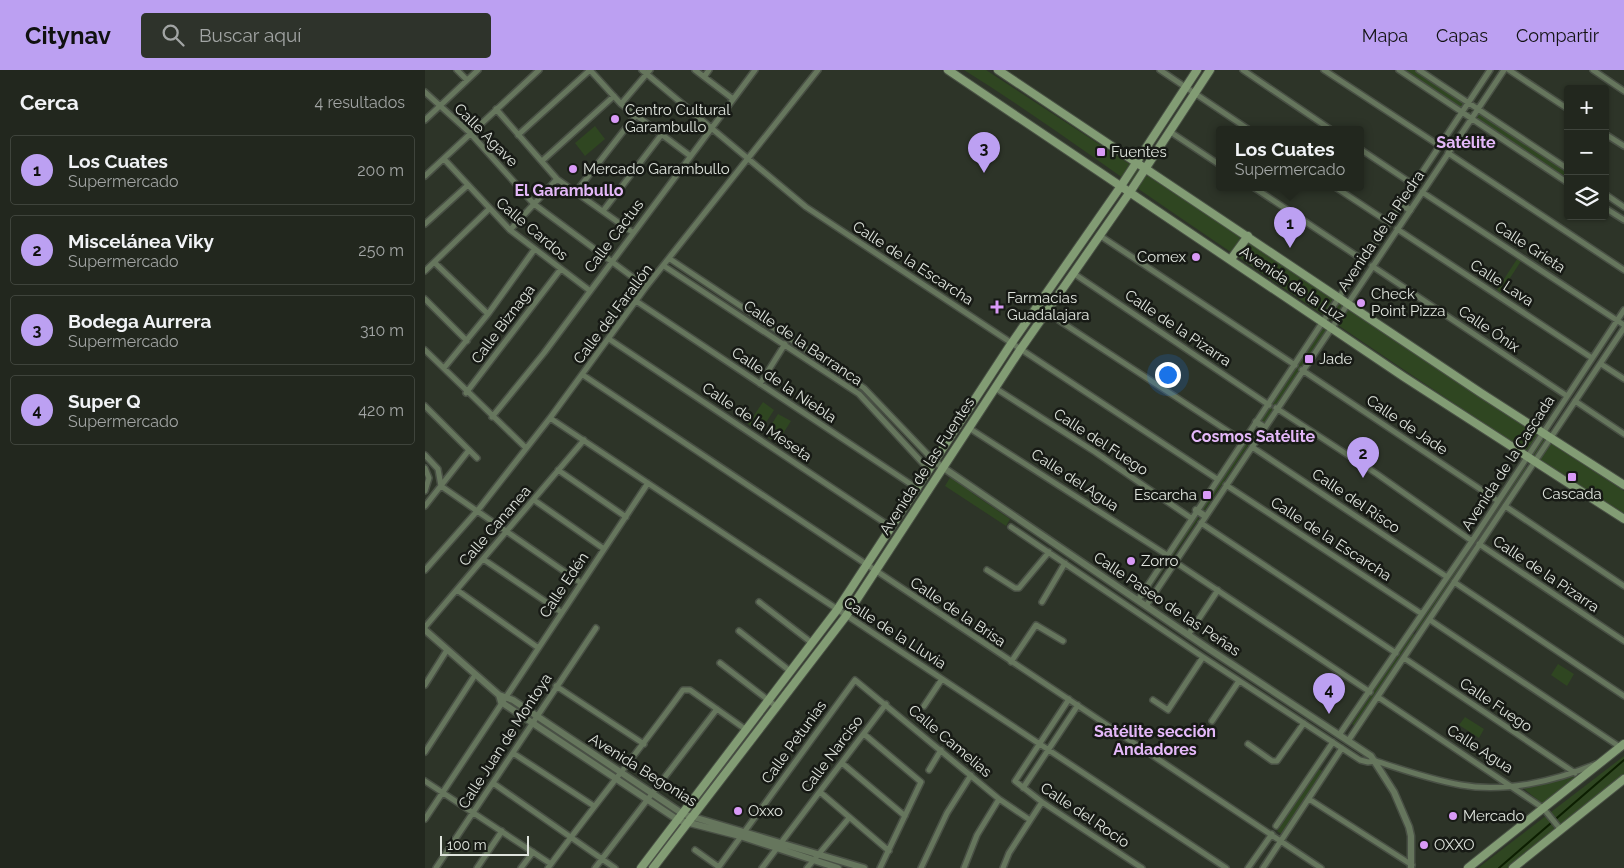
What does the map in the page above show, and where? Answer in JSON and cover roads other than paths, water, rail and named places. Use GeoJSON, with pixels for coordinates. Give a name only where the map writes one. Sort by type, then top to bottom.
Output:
{"type":"FeatureCollection","features":[{"type":"Feature","properties":{"kind":"main road","name":"Avenida de la Luz"},"geometry":{"type":"LineString","coordinates":[[948,70],[1409,380],[1624,518]]}},
{"type":"Feature","properties":{"kind":"main road","name":"Avenida de la Luz"},"geometry":{"type":"LineString","coordinates":[[998,70],[1348,302],[1549,441],[1624,485]]}},
{"type":"Feature","properties":{"kind":"main road","name":"Avenida de las Fuentes"},"geometry":{"type":"LineString","coordinates":[[641,868],[837,610],[1011,344],[1121,186],[1197,70]]}},
{"type":"Feature","properties":{"kind":"main road","name":"Avenida de las Fuentes"},"geometry":{"type":"LineString","coordinates":[[653,868],[845,616],[1020,350],[1130,192],[1210,70]]}},
{"type":"Feature","properties":{"kind":"main road"},"geometry":{"type":"LineString","coordinates":[[1231,259],[1248,236]]}},
{"type":"Feature","properties":{"kind":"main road"},"geometry":{"type":"LineString","coordinates":[[1468,868],[1546,811],[1598,763],[1622,746]]}},
{"type":"Feature","properties":{"kind":"main road"},"geometry":{"type":"LineString","coordinates":[[1513,868],[1559,827],[1624,779]]}},
{"type":"Feature","properties":{"kind":"street"},"geometry":{"type":"LineString","coordinates":[[457,70],[467,80]]}},
{"type":"Feature","properties":{"kind":"street"},"geometry":{"type":"LineString","coordinates":[[425,120],[478,70]]}},
{"type":"Feature","properties":{"kind":"street"},"geometry":{"type":"LineString","coordinates":[[425,176],[539,70]]}},
{"type":"Feature","properties":{"kind":"street"},"geometry":{"type":"LineString","coordinates":[[518,136],[590,70],[621,104],[689,155]]}},
{"type":"Feature","properties":{"kind":"street"},"geometry":{"type":"LineString","coordinates":[[695,70],[733,99]]}},
{"type":"Feature","properties":{"kind":"street"},"geometry":{"type":"LineString","coordinates":[[704,77],[709,70]]}},
{"type":"Feature","properties":{"kind":"street","name":"Calle Cactus"},"geometry":{"type":"LineString","coordinates":[[492,417],[544,353],[689,155],[755,70]]}},
{"type":"Feature","properties":{"kind":"street","name":"Calle del Farallón"},"geometry":{"type":"LineString","coordinates":[[425,570],[477,510],[550,418],[646,287],[818,70]]}},
{"type":"Feature","properties":{"kind":"street"},"geometry":{"type":"LineString","coordinates":[[1159,70],[1244,126]]}},
{"type":"Feature","properties":{"kind":"street"},"geometry":{"type":"LineString","coordinates":[[1243,70],[1326,126]]}},
{"type":"Feature","properties":{"kind":"street"},"geometry":{"type":"LineString","coordinates":[[1324,70],[1440,146]]}},
{"type":"Feature","properties":{"kind":"street"},"geometry":{"type":"LineString","coordinates":[[1399,70],[1564,180]]}},
{"type":"Feature","properties":{"kind":"street"},"geometry":{"type":"LineString","coordinates":[[1419,70],[1564,167]]}},
{"type":"Feature","properties":{"kind":"street","name":"Avenida de la Piedra"},"geometry":{"type":"LineString","coordinates":[[1138,600],[1490,70]]}},
{"type":"Feature","properties":{"kind":"street","name":"Avenida de la Piedra"},"geometry":{"type":"LineString","coordinates":[[1146,606],[1301,370],[1332,327],[1504,70]]}},
{"type":"Feature","properties":{"kind":"street"},"geometry":{"type":"LineString","coordinates":[[1509,70],[1564,106]]}},
{"type":"Feature","properties":{"kind":"street"},"geometry":{"type":"LineString","coordinates":[[1593,70],[1624,91]]}},
{"type":"Feature","properties":{"kind":"street"},"geometry":{"type":"LineString","coordinates":[[621,104],[646,71]]}},
{"type":"Feature","properties":{"kind":"street","name":"Calle de la Escarcha"},"geometry":{"type":"LineString","coordinates":[[646,71],[806,207],[1020,350],[1121,414],[1217,480]]}},
{"type":"Feature","properties":{"kind":"street","name":"Calle Agave"},"geometry":{"type":"LineString","coordinates":[[425,92],[470,133],[534,204],[646,287]]}},
{"type":"Feature","properties":{"kind":"street"},"geometry":{"type":"LineString","coordinates":[[542,161],[614,96]]}},
{"type":"Feature","properties":{"kind":"street"},"geometry":{"type":"LineString","coordinates":[[497,109],[518,136],[557,179],[632,232]]}},
{"type":"Feature","properties":{"kind":"street"},"geometry":{"type":"LineString","coordinates":[[575,193],[636,114]]}},
{"type":"Feature","properties":{"kind":"street"},"geometry":{"type":"LineString","coordinates":[[1169,131],[1216,162]]}},
{"type":"Feature","properties":{"kind":"street"},"geometry":{"type":"LineString","coordinates":[[603,212],[662,134]]}},
{"type":"Feature","properties":{"kind":"street"},"geometry":{"type":"LineString","coordinates":[[1609,137],[1624,146]]}},
{"type":"Feature","properties":{"kind":"street"},"geometry":{"type":"LineString","coordinates":[[1364,152],[1413,185]]}},
{"type":"Feature","properties":{"kind":"street"},"geometry":{"type":"LineString","coordinates":[[1448,153],[1624,270]]}},
{"type":"Feature","properties":{"kind":"street","name":"Calle Cardos"},"geometry":{"type":"LineString","coordinates":[[443,159],[468,185],[488,210],[510,230],[560,270],[589,290]]}},
{"type":"Feature","properties":{"kind":"street"},"geometry":{"type":"LineString","coordinates":[[510,230],[557,179]]}},
{"type":"Feature","properties":{"kind":"street"},"geometry":{"type":"LineString","coordinates":[[425,224],[468,185]]}},
{"type":"Feature","properties":{"kind":"street"},"geometry":{"type":"LineString","coordinates":[[1259,191],[1363,260]]}},
{"type":"Feature","properties":{"kind":"street"},"geometry":{"type":"LineString","coordinates":[[1341,191],[1389,222]]}},
{"type":"Feature","properties":{"kind":"street","name":"Calle Grieta"},"geometry":{"type":"LineString","coordinates":[[1422,192],[1624,326]]}},
{"type":"Feature","properties":{"kind":"street"},"geometry":{"type":"LineString","coordinates":[[1609,197],[1624,207]]}},
{"type":"Feature","properties":{"kind":"street"},"geometry":{"type":"LineString","coordinates":[[1401,204],[1410,210]]}},
{"type":"Feature","properties":{"kind":"street"},"geometry":{"type":"LineString","coordinates":[[1106,206],[1112,213],[1108,224]]}},
{"type":"Feature","properties":{"kind":"street"},"geometry":{"type":"LineString","coordinates":[[425,271],[488,210]]}},
{"type":"Feature","properties":{"kind":"street"},"geometry":{"type":"LineString","coordinates":[[1609,211],[1624,220]]}},
{"type":"Feature","properties":{"kind":"street","name":"Calle Lava"},"geometry":{"type":"LineString","coordinates":[[1397,229],[1592,358]]}},
{"type":"Feature","properties":{"kind":"street"},"geometry":{"type":"LineString","coordinates":[[1099,235],[1295,365]]}},
{"type":"Feature","properties":{"kind":"street"},"geometry":{"type":"LineString","coordinates":[[444,368],[488,314],[534,250]]}},
{"type":"Feature","properties":{"kind":"street","name":"Calle de la Barranca"},"geometry":{"type":"LineString","coordinates":[[670,259],[864,388],[935,462],[944,468]]}},
{"type":"Feature","properties":{"kind":"street"},"geometry":{"type":"LineString","coordinates":[[435,262],[488,314]]}},
{"type":"Feature","properties":{"kind":"street","name":"Calle de la Barranca"},"geometry":{"type":"LineString","coordinates":[[664,266],[859,394],[938,477]]}},
{"type":"Feature","properties":{"kind":"street","name":"Calle Ónix"},"geometry":{"type":"LineString","coordinates":[[1372,266],[1567,396]]}},
{"type":"Feature","properties":{"kind":"street","name":"Calle Biznaga"},"geometry":{"type":"LineString","coordinates":[[466,393],[560,270]]}},
{"type":"Feature","properties":{"kind":"street","name":"Calle de la Pizarra"},"geometry":{"type":"LineString","coordinates":[[1073,274],[1269,405]]}},
{"type":"Feature","properties":{"kind":"street"},"geometry":{"type":"LineString","coordinates":[[425,299],[467,341]]}},
{"type":"Feature","properties":{"kind":"street","name":"Calle de la Niebla"},"geometry":{"type":"LineString","coordinates":[[636,302],[918,488]]}},
{"type":"Feature","properties":{"kind":"street","name":"Avenida de la Cascada"},"geometry":{"type":"LineString","coordinates":[[1339,735],[1472,541],[1624,310]]}},
{"type":"Feature","properties":{"kind":"street"},"geometry":{"type":"LineString","coordinates":[[1046,312],[1243,441]]}},
{"type":"Feature","properties":{"kind":"street","name":"Avenida de la Cascada"},"geometry":{"type":"LineString","coordinates":[[1348,741],[1601,364],[1624,326]]}},
{"type":"Feature","properties":{"kind":"street","name":"Calle de la Meseta"},"geometry":{"type":"LineString","coordinates":[[609,339],[891,527]]}},
{"type":"Feature","properties":{"kind":"street"},"geometry":{"type":"LineString","coordinates":[[760,384],[785,344]]}},
{"type":"Feature","properties":{"kind":"street"},"geometry":{"type":"LineString","coordinates":[[425,350],[466,393],[526,448]]}},
{"type":"Feature","properties":{"kind":"street"},"geometry":{"type":"LineString","coordinates":[[1601,364],[1624,379]]}},
{"type":"Feature","properties":{"kind":"street","name":"Calle de Jade"},"geometry":{"type":"LineString","coordinates":[[1301,370],[1498,501]]}},
{"type":"Feature","properties":{"kind":"street","name":"Calle de la Brisa"},"geometry":{"type":"LineString","coordinates":[[583,375],[1321,868]]}},
{"type":"Feature","properties":{"kind":"street","name":"Calle del Fuego"},"geometry":{"type":"LineString","coordinates":[[995,388],[1095,452],[1191,518]]}},
{"type":"Feature","properties":{"kind":"street"},"geometry":{"type":"LineString","coordinates":[[1575,402],[1624,434]]}},
{"type":"Feature","properties":{"kind":"street"},"geometry":{"type":"LineString","coordinates":[[425,406],[477,458]]}},
{"type":"Feature","properties":{"kind":"street","name":"Calle de la Pizarra"},"geometry":{"type":"LineString","coordinates":[[1276,408],[1377,474],[1472,541]]}},
{"type":"Feature","properties":{"kind":"street","name":"Calle de la Lluvia"},"geometry":{"type":"LineString","coordinates":[[550,418],[1226,868]]}},
{"type":"Feature","properties":{"kind":"street"},"geometry":{"type":"LineString","coordinates":[[1256,422],[1264,427]]}},
{"type":"Feature","properties":{"kind":"street","name":"Calle del Agua"},"geometry":{"type":"LineString","coordinates":[[969,428],[1167,555]]}},
{"type":"Feature","properties":{"kind":"street","name":"Calle Cananea"},"geometry":{"type":"LineString","coordinates":[[425,628],[584,440]]}},
{"type":"Feature","properties":{"kind":"street","name":"Calle del Risco"},"geometry":{"type":"LineString","coordinates":[[1252,447],[1447,577]]}},
{"type":"Feature","properties":{"kind":"street"},"geometry":{"type":"LineString","coordinates":[[425,506],[469,450]]}},
{"type":"Feature","properties":{"kind":"street"},"geometry":{"type":"LineString","coordinates":[[425,455],[438,469],[441,486],[581,583]]}},
{"type":"Feature","properties":{"kind":"street"},"geometry":{"type":"LineString","coordinates":[[425,468],[429,478],[425,491]]}},
{"type":"Feature","properties":{"kind":"street","name":"Calle Paseo de las Peñas"},"geometry":{"type":"LineString","coordinates":[[944,468],[1376,761],[1394,792],[1409,827],[1411,836],[1411,867]]}},
{"type":"Feature","properties":{"kind":"street"},"geometry":{"type":"LineString","coordinates":[[558,470],[626,517]]}},
{"type":"Feature","properties":{"kind":"street","name":"Calle Edén"},"geometry":{"type":"LineString","coordinates":[[425,819],[502,698],[648,483]]}},
{"type":"Feature","properties":{"kind":"street","name":"Calle de la Escarcha"},"geometry":{"type":"LineString","coordinates":[[1226,485],[1422,614]]}},
{"type":"Feature","properties":{"kind":"street"},"geometry":{"type":"LineString","coordinates":[[534,500],[604,549]]}},
{"type":"Feature","properties":{"kind":"street"},"geometry":{"type":"LineString","coordinates":[[1505,506],[1624,586]]}},
{"type":"Feature","properties":{"kind":"street"},"geometry":{"type":"LineString","coordinates":[[1196,510],[1205,516]]}},
{"type":"Feature","properties":{"kind":"street"},"geometry":{"type":"LineString","coordinates":[[1201,523],[1396,653]]}},
{"type":"Feature","properties":{"kind":"street","name":"Calle Paseo de las Peñas"},"geometry":{"type":"LineString","coordinates":[[1011,527],[1203,658],[1360,760],[1376,761]]}},
{"type":"Feature","properties":{"kind":"street","name":"Calle de la Pizarra"},"geometry":{"type":"LineString","coordinates":[[1479,544],[1624,640]]}},
{"type":"Feature","properties":{"kind":"street"},"geometry":{"type":"LineString","coordinates":[[987,570],[1015,588],[1019,588],[1049,552]]}},
{"type":"Feature","properties":{"kind":"street"},"geometry":{"type":"LineString","coordinates":[[483,559],[561,612]]}},
{"type":"Feature","properties":{"kind":"street"},"geometry":{"type":"LineString","coordinates":[[1175,562],[1370,692]]}},
{"type":"Feature","properties":{"kind":"street"},"geometry":{"type":"LineString","coordinates":[[1042,602],[1065,563]]}},
{"type":"Feature","properties":{"kind":"street"},"geometry":{"type":"LineString","coordinates":[[1454,582],[1624,696]]}},
{"type":"Feature","properties":{"kind":"street"},"geometry":{"type":"LineString","coordinates":[[457,590],[537,647]]}},
{"type":"Feature","properties":{"kind":"street"},"geometry":{"type":"LineString","coordinates":[[1188,634],[1218,590]]}},
{"type":"Feature","properties":{"kind":"street"},"geometry":{"type":"LineString","coordinates":[[759,602],[812,643]]}},
{"type":"Feature","properties":{"kind":"street"},"geometry":{"type":"LineString","coordinates":[[1430,620],[1622,746]]}},
{"type":"Feature","properties":{"kind":"street"},"geometry":{"type":"LineString","coordinates":[[1011,662],[1036,625],[1063,641]]}},
{"type":"Feature","properties":{"kind":"street","name":"Avenida Begonias"},"geometry":{"type":"LineString","coordinates":[[425,628],[502,698],[681,817],[688,824],[742,833]]}},
{"type":"Feature","properties":{"kind":"street","name":"Calle Juan de Montoya"},"geometry":{"type":"LineString","coordinates":[[435,868],[474,813],[534,719],[596,628]]}},
{"type":"Feature","properties":{"kind":"street"},"geometry":{"type":"LineString","coordinates":[[1412,630],[1419,634]]}},
{"type":"Feature","properties":{"kind":"street"},"geometry":{"type":"LineString","coordinates":[[739,631],[790,671]]}},
{"type":"Feature","properties":{"kind":"street"},"geometry":{"type":"LineString","coordinates":[[425,685],[447,650]]}},
{"type":"Feature","properties":{"kind":"street"},"geometry":{"type":"LineString","coordinates":[[1153,700],[1168,710],[1203,658]]}},
{"type":"Feature","properties":{"kind":"street","name":"Calle Fuego"},"geometry":{"type":"LineString","coordinates":[[1404,658],[1575,773]]}},
{"type":"Feature","properties":{"kind":"street"},"geometry":{"type":"LineString","coordinates":[[720,663],[777,707]]}},
{"type":"Feature","properties":{"kind":"street"},"geometry":{"type":"LineString","coordinates":[[425,752],[475,675]]}},
{"type":"Feature","properties":{"kind":"street"},"geometry":{"type":"LineString","coordinates":[[924,706],[943,679]]}},
{"type":"Feature","properties":{"kind":"street","name":"Calle Camelias"},"geometry":{"type":"LineString","coordinates":[[855,680],[999,799],[1030,820]]}},
{"type":"Feature","properties":{"kind":"street","name":"Calle Petunias"},"geometry":{"type":"LineString","coordinates":[[718,868],[855,680]]}},
{"type":"Feature","properties":{"kind":"street"},"geometry":{"type":"LineString","coordinates":[[1212,722],[1239,681]]}},
{"type":"Feature","properties":{"kind":"street"},"geometry":{"type":"LineString","coordinates":[[556,686],[644,744]]}},
{"type":"Feature","properties":{"kind":"street"},"geometry":{"type":"LineString","coordinates":[[425,781],[533,852],[550,866],[686,688],[745,729]]}},
{"type":"Feature","properties":{"kind":"street","name":"Calle Agua"},"geometry":{"type":"LineString","coordinates":[[1378,697],[1513,787],[1546,811],[1559,827]]}},
{"type":"Feature","properties":{"kind":"street"},"geometry":{"type":"LineString","coordinates":[[1039,744],[1069,699]]}},
{"type":"Feature","properties":{"kind":"street","name":"Calle Narciso"},"geometry":{"type":"LineString","coordinates":[[762,868],[886,704]]}},
{"type":"Feature","properties":{"kind":"street"},"geometry":{"type":"LineString","coordinates":[[1023,788],[1078,705]]}},
{"type":"Feature","properties":{"kind":"street"},"geometry":{"type":"LineString","coordinates":[[595,868],[717,709]]}},
{"type":"Feature","properties":{"kind":"street"},"geometry":{"type":"LineString","coordinates":[[1248,744],[1272,761],[1277,761],[1304,723]]}},
{"type":"Feature","properties":{"kind":"street"},"geometry":{"type":"LineString","coordinates":[[864,734],[921,782],[880,868]]}},
{"type":"Feature","properties":{"kind":"street"},"geometry":{"type":"LineString","coordinates":[[1276,826],[1333,742]]}},
{"type":"Feature","properties":{"kind":"street","name":"Calle del Rocío"},"geometry":{"type":"LineString","coordinates":[[1039,744],[1015,781],[1042,802],[1142,868]]}},
{"type":"Feature","properties":{"kind":"street"},"geometry":{"type":"LineString","coordinates":[[1263,868],[1342,748]]}},
{"type":"Feature","properties":{"kind":"street"},"geometry":{"type":"LineString","coordinates":[[929,770],[941,750]]}},
{"type":"Feature","properties":{"kind":"street"},"geometry":{"type":"LineString","coordinates":[[513,753],[594,806]]}},
{"type":"Feature","properties":{"kind":"street"},"geometry":{"type":"LineString","coordinates":[[1376,761],[1461,785],[1513,787],[1575,773],[1598,763]]}},
{"type":"Feature","properties":{"kind":"street"},"geometry":{"type":"LineString","coordinates":[[842,763],[905,816]]}},
{"type":"Feature","properties":{"kind":"street"},"geometry":{"type":"LineString","coordinates":[[921,868],[947,813],[971,775]]}},
{"type":"Feature","properties":{"kind":"street"},"geometry":{"type":"LineString","coordinates":[[493,783],[615,868]]}},
{"type":"Feature","properties":{"kind":"street"},"geometry":{"type":"LineString","coordinates":[[820,792],[889,851]]}},
{"type":"Feature","properties":{"kind":"street"},"geometry":{"type":"LineString","coordinates":[[963,868],[977,835],[999,799]]}},
{"type":"Feature","properties":{"kind":"street"},"geometry":{"type":"LineString","coordinates":[[1309,799],[1411,867]]}},
{"type":"Feature","properties":{"kind":"street"},"geometry":{"type":"LineString","coordinates":[[1003,868],[1009,854],[1042,802]]}},
{"type":"Feature","properties":{"kind":"street","name":"Avenida Begonias"},"geometry":{"type":"LineString","coordinates":[[681,817],[693,817],[742,833],[837,868]]}},
{"type":"Feature","properties":{"kind":"street"},"geometry":{"type":"LineString","coordinates":[[807,868],[849,818]]}},
{"type":"Feature","properties":{"kind":"street"},"geometry":{"type":"LineString","coordinates":[[477,868],[502,831]]}},
{"type":"Feature","properties":{"kind":"street"},"geometry":{"type":"LineString","coordinates":[[1248,868],[1272,834]]}},
{"type":"Feature","properties":{"kind":"street","name":"Avenida Begonias"},"geometry":{"type":"LineString","coordinates":[[779,846],[818,854],[863,868]]}},
{"type":"Feature","properties":{"kind":"street"},"geometry":{"type":"LineString","coordinates":[[695,850],[718,868]]}},
{"type":"Feature","properties":{"kind":"street"},"geometry":{"type":"LineString","coordinates":[[521,868],[533,852]]}},
{"type":"Feature","properties":{"kind":"waterway"},"geometry":{"type":"LineString","coordinates":[[1499,868],[1624,760]]}},
{"type":"Feature","properties":{"kind":"place","name":"Centro Cultural Garambullo"},"geometry":{"type":"Point","coordinates":[615,119]}},
{"type":"Feature","properties":{"kind":"place","name":"Fuentes"},"geometry":{"type":"Point","coordinates":[1101,152]}},
{"type":"Feature","properties":{"kind":"place","name":"Mercado Garambullo"},"geometry":{"type":"Point","coordinates":[573,169]}},
{"type":"Feature","properties":{"kind":"place","name":"Bodega Aurrera"},"geometry":{"type":"Point","coordinates":[984,173]}},
{"type":"Feature","properties":{"kind":"place","name":"Los Cuates"},"geometry":{"type":"Point","coordinates":[1290,248]}},
{"type":"Feature","properties":{"kind":"place","name":"Comex"},"geometry":{"type":"Point","coordinates":[1196,257]}},
{"type":"Feature","properties":{"kind":"place","name":"Check Point Pizza"},"geometry":{"type":"Point","coordinates":[1361,303]}},
{"type":"Feature","properties":{"kind":"place","name":"Farmacias Guadalajara"},"geometry":{"type":"Point","coordinates":[997,307]}},
{"type":"Feature","properties":{"kind":"place","name":"Jade"},"geometry":{"type":"Point","coordinates":[1309,359]}},
{"type":"Feature","properties":{"kind":"place","name":"Cascada"},"geometry":{"type":"Point","coordinates":[1572,477]}},
{"type":"Feature","properties":{"kind":"place","name":"Miscelánea Viky"},"geometry":{"type":"Point","coordinates":[1363,478]}},
{"type":"Feature","properties":{"kind":"place","name":"Escarcha"},"geometry":{"type":"Point","coordinates":[1207,495]}},
{"type":"Feature","properties":{"kind":"place","name":"Zorro"},"geometry":{"type":"Point","coordinates":[1131,561]}},
{"type":"Feature","properties":{"kind":"place","name":"Super Q"},"geometry":{"type":"Point","coordinates":[1329,714]}},
{"type":"Feature","properties":{"kind":"place","name":"Oxxo"},"geometry":{"type":"Point","coordinates":[738,811]}},
{"type":"Feature","properties":{"kind":"place","name":"Mercado"},"geometry":{"type":"Point","coordinates":[1453,816]}},
{"type":"Feature","properties":{"kind":"place","name":"OXXO"},"geometry":{"type":"Point","coordinates":[1424,845]}},
{"type":"Feature","properties":{"kind":"district","name":"Satélite"},"geometry":{"type":"Point","coordinates":[1466,142]}},
{"type":"Feature","properties":{"kind":"district","name":"El Garambullo"},"geometry":{"type":"Point","coordinates":[569,190]}},
{"type":"Feature","properties":{"kind":"district","name":"Cosmos Satélite"},"geometry":{"type":"Point","coordinates":[1253,436]}},
{"type":"Feature","properties":{"kind":"district","name":"Satélite sección Andadores"},"geometry":{"type":"Point","coordinates":[1155,740]}}]}
